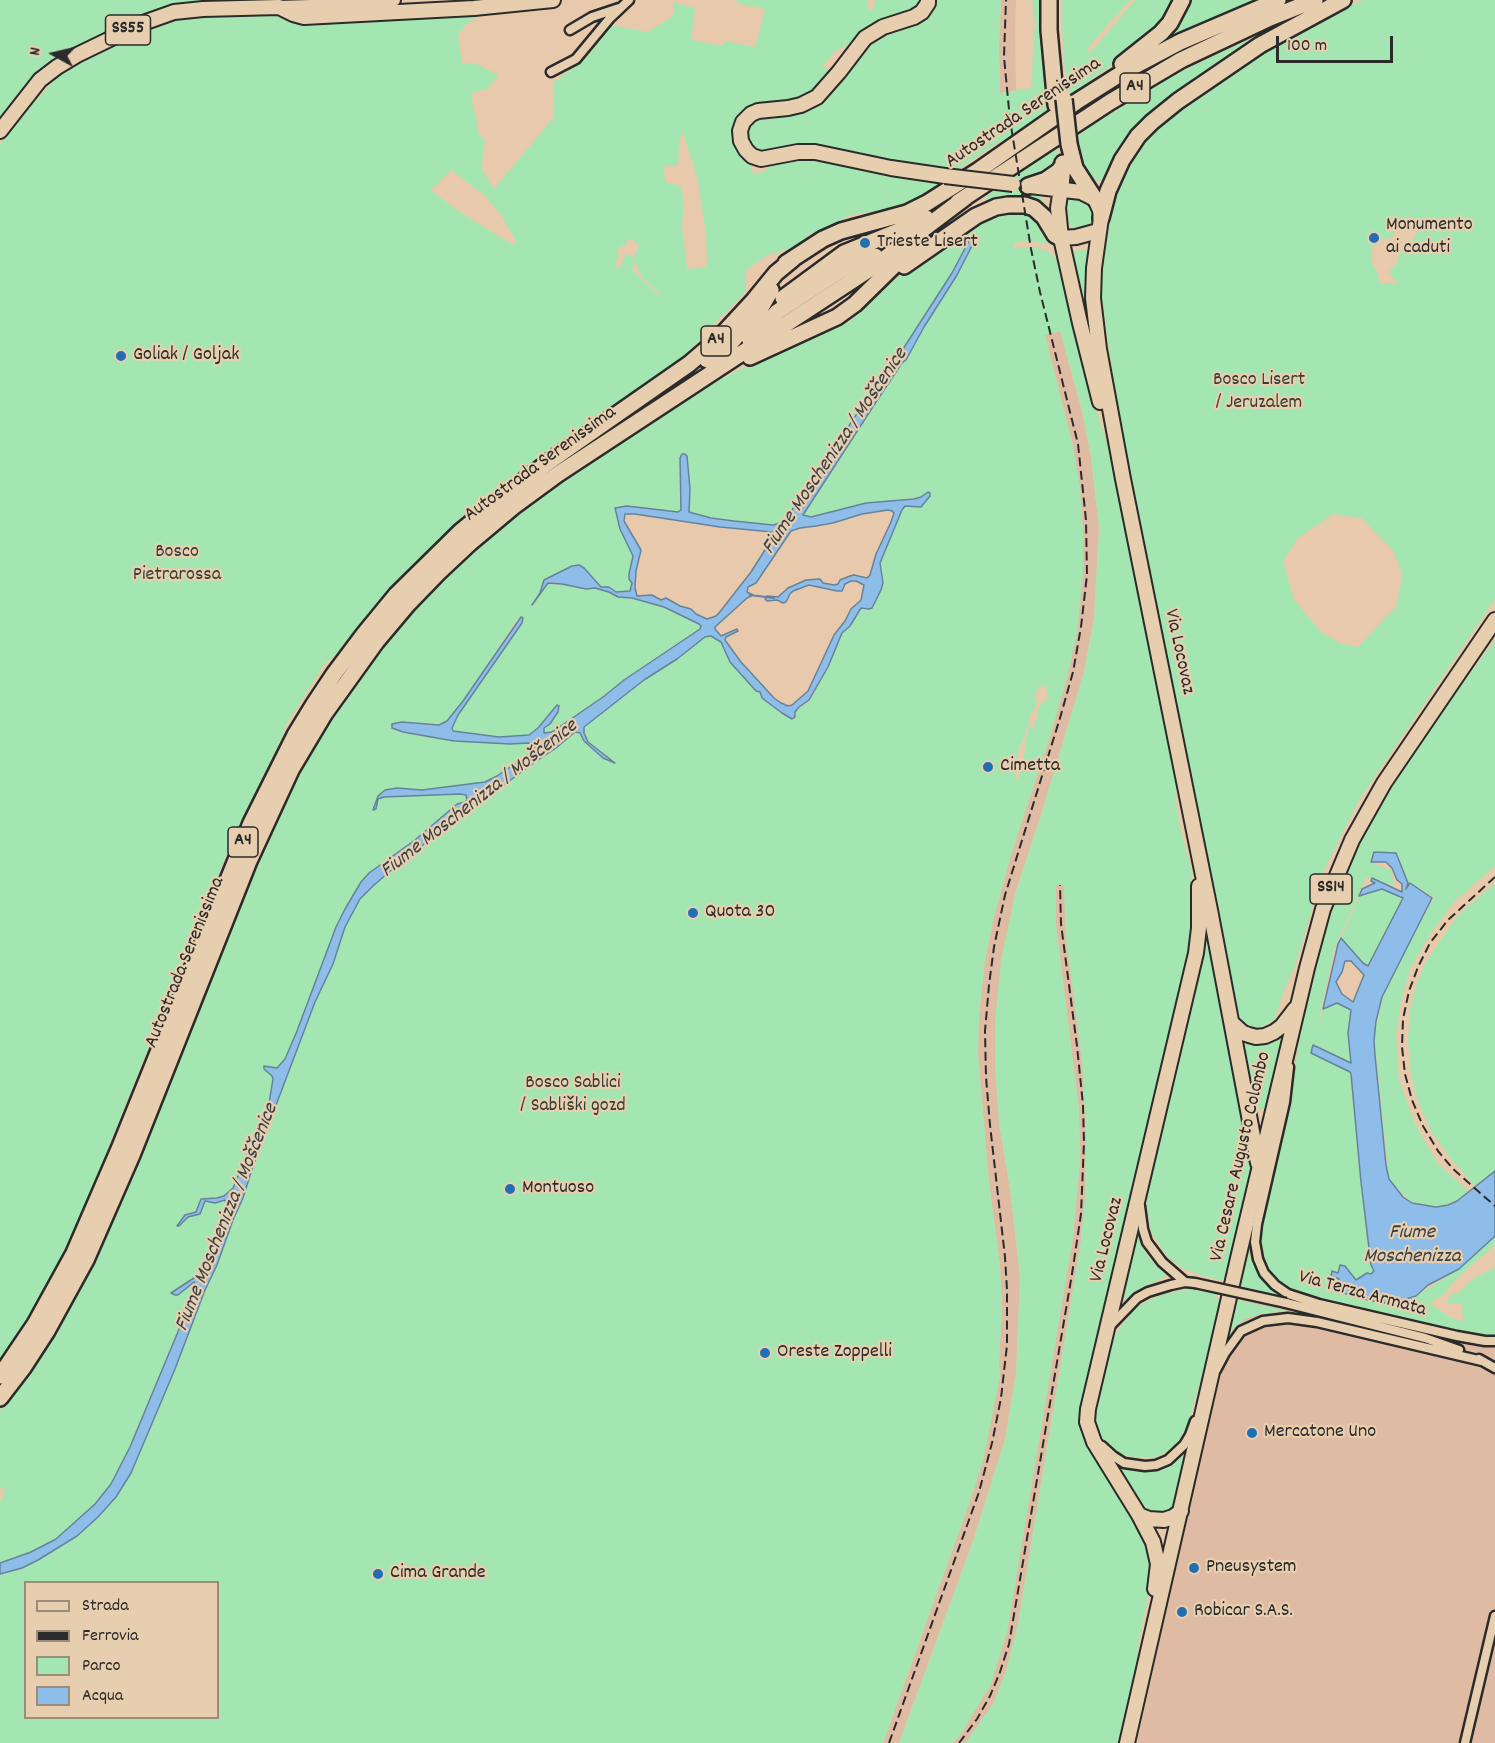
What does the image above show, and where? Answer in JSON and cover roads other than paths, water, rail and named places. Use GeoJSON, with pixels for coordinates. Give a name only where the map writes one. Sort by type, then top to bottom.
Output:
{"type":"FeatureCollection","features":[{"type":"Feature","properties":{"kind":"highway"},"geometry":{"type":"LineString","coordinates":[[1049,0],[1048,30],[1065,102]]}},
{"type":"Feature","properties":{"kind":"highway"},"geometry":{"type":"LineString","coordinates":[[1057,0],[1057,36],[1065,102],[1066,146],[1060,188]]}},
{"type":"Feature","properties":{"kind":"highway"},"geometry":{"type":"LineString","coordinates":[[1065,102],[1143,49],[1170,23],[1182,0]]}},
{"type":"Feature","properties":{"kind":"highway","name":"Autostrada Serenissima"},"geometry":{"type":"LineString","coordinates":[[0,1376],[35,1324],[78,1245],[251,823],[280,764],[314,704],[364,634],[396,595],[461,531],[504,496],[689,364],[717,340],[776,273],[793,259],[823,239],[841,231],[907,213],[927,203],[969,177],[1065,102],[1180,42],[1278,0]]}},
{"type":"Feature","properties":{"kind":"highway","name":"Autostrada Serenissima"},"geometry":{"type":"LineString","coordinates":[[966,197],[1110,102],[1181,60],[1270,18],[1316,0]]}},
{"type":"Feature","properties":{"kind":"highway"},"geometry":{"type":"LineString","coordinates":[[1099,225],[1108,191],[1122,160],[1138,136],[1152,122],[1178,101],[1260,45],[1343,0]]}},
{"type":"Feature","properties":{"kind":"highway"},"geometry":{"type":"LineString","coordinates":[[1066,146],[1075,168],[1095,199]]}},
{"type":"Feature","properties":{"kind":"highway"},"geometry":{"type":"LineString","coordinates":[[1021,185],[1046,180],[1059,171],[1063,165]]}},
{"type":"Feature","properties":{"kind":"highway","name":"A4"},"geometry":{"type":"LineString","coordinates":[[708,375],[745,343],[775,305],[844,253],[911,226],[966,197]]}},
{"type":"Feature","properties":{"kind":"highway","name":"A4"},"geometry":{"type":"LineString","coordinates":[[708,375],[837,317],[855,304],[966,197]]}},
{"type":"Feature","properties":{"kind":"highway","name":"A4"},"geometry":{"type":"LineString","coordinates":[[708,375],[814,322],[850,297],[966,197]]}},
{"type":"Feature","properties":{"kind":"highway","name":"A4"},"geometry":{"type":"LineString","coordinates":[[708,375],[876,265],[966,197]]}},
{"type":"Feature","properties":{"kind":"highway"},"geometry":{"type":"LineString","coordinates":[[850,297],[895,272],[966,222],[996,207],[1016,204],[1030,206],[1040,213],[1055,235],[1061,238]]}},
{"type":"Feature","properties":{"kind":"highway","name":"Autostrada Serenissima"},"geometry":{"type":"LineString","coordinates":[[0,1398],[47,1331],[86,1260],[132,1155],[249,861],[273,807],[306,744],[346,682],[375,642],[408,604],[470,543],[558,474],[708,375]]}},
{"type":"Feature","properties":{"kind":"main road"},"geometry":{"type":"LineString","coordinates":[[279,7],[342,5],[394,0]]}},
{"type":"Feature","properties":{"kind":"main road"},"geometry":{"type":"LineString","coordinates":[[279,7],[304,17],[504,6],[553,0]]}},
{"type":"Feature","properties":{"kind":"main road"},"geometry":{"type":"LineString","coordinates":[[928,0],[922,12],[914,17],[883,27],[865,38],[826,89],[817,97],[801,105],[751,114],[743,122],[740,131],[741,141],[746,150],[752,156],[761,159],[815,152],[891,168],[945,176],[1060,188],[1081,192],[1095,199]]}},
{"type":"Feature","properties":{"kind":"main road","name":"SS55"},"geometry":{"type":"LineString","coordinates":[[0,130],[40,80],[57,67],[163,14],[203,9],[279,7]]}},
{"type":"Feature","properties":{"kind":"main road"},"geometry":{"type":"LineString","coordinates":[[1021,185],[1038,190],[1045,195],[1059,219]]}},
{"type":"Feature","properties":{"kind":"main road","name":"Via Locovaz"},"geometry":{"type":"LineString","coordinates":[[1060,188],[1061,238],[1082,334],[1123,479]]}},
{"type":"Feature","properties":{"kind":"main road","name":"Via Locovaz"},"geometry":{"type":"LineString","coordinates":[[1095,199],[1100,210],[1093,298],[1099,349],[1233,1024],[1259,1168]]}},
{"type":"Feature","properties":{"kind":"main road"},"geometry":{"type":"LineString","coordinates":[[1061,238],[1076,237],[1099,225]]}},
{"type":"Feature","properties":{"kind":"main road","name":"Via Cesare Augusto Colombo"},"geometry":{"type":"LineString","coordinates":[[1127,1743],[1259,1168],[1323,909],[1352,840],[1384,783],[1495,620]]}},
{"type":"Feature","properties":{"kind":"main road","name":"Via Locovaz"},"geometry":{"type":"LineString","coordinates":[[1151,1642],[1158,1564],[1156,1552],[1139,1515],[1099,1452],[1087,1422],[1106,1330],[1196,953],[1199,903],[1194,834]]}},
{"type":"Feature","properties":{"kind":"main road"},"geometry":{"type":"LineString","coordinates":[[1233,1024],[1243,1033],[1256,1037],[1265,1036],[1282,1026],[1299,1003]]}},
{"type":"Feature","properties":{"kind":"main road"},"geometry":{"type":"LineString","coordinates":[[1139,1515],[1149,1520],[1164,1520],[1181,1511]]}},
{"type":"Feature","properties":{"kind":"street"},"geometry":{"type":"LineString","coordinates":[[551,72],[576,59],[610,18],[629,0]]}},
{"type":"Feature","properties":{"kind":"street"},"geometry":{"type":"LineString","coordinates":[[570,30],[592,17],[622,7]]}},
{"type":"Feature","properties":{"kind":"street","name":"Via Terza Armata"},"geometry":{"type":"LineString","coordinates":[[1292,1035],[1285,1102],[1257,1224],[1255,1242],[1264,1273],[1288,1294],[1319,1304],[1485,1341]]}},
{"type":"Feature","properties":{"kind":"street"},"geometry":{"type":"LineString","coordinates":[[1140,1194],[1143,1228],[1147,1242],[1162,1262],[1185,1282]]}},
{"type":"Feature","properties":{"kind":"street","name":"Via Terza Armata"},"geometry":{"type":"LineString","coordinates":[[1106,1330],[1137,1298],[1148,1292],[1185,1282],[1286,1303],[1425,1338],[1462,1351],[1495,1368]]}},
{"type":"Feature","properties":{"kind":"street"},"geometry":{"type":"LineString","coordinates":[[1118,1316],[1109,1337],[1092,1416],[1100,1443],[1124,1463],[1156,1465],[1168,1460],[1184,1445],[1190,1435],[1214,1365]]}},
{"type":"Feature","properties":{"kind":"street","name":"Via Terza Armata"},"geometry":{"type":"LineString","coordinates":[[1210,1381],[1241,1331],[1263,1322],[1288,1318],[1317,1322],[1482,1360]]}},
{"type":"Feature","properties":{"kind":"street","name":"Via Terza Armata"},"geometry":{"type":"LineString","coordinates":[[1425,1338],[1495,1341]]}},
{"type":"Feature","properties":{"kind":"street"},"geometry":{"type":"LineString","coordinates":[[1465,1743],[1495,1616]]}},
{"type":"Feature","properties":{"kind":"water","name":"Fiume Moschenizza / Moščenice"},"geometry":{"type":"Polygon","coordinates":[[[972,235],[976,238],[957,275],[906,360],[803,515],[811,517],[866,503],[914,499],[930,493],[921,507],[905,506],[902,510],[880,563],[883,583],[881,590],[872,608],[861,608],[850,626],[842,633],[828,667],[809,700],[799,707],[792,719],[782,713],[762,698],[760,692],[756,691],[730,662],[721,642],[711,636],[705,637],[677,659],[644,680],[584,727],[588,742],[615,763],[603,758],[584,741],[580,733],[575,732],[404,859],[360,899],[345,927],[333,964],[315,1002],[217,1265],[131,1473],[116,1497],[77,1536],[22,1568],[0,1574],[0,1563],[31,1552],[56,1539],[95,1504],[111,1484],[130,1447],[197,1286],[194,1282],[178,1295],[171,1293],[200,1274],[205,1268],[227,1208],[225,1200],[215,1203],[205,1201],[200,1214],[188,1217],[177,1226],[185,1215],[196,1212],[201,1199],[224,1196],[233,1188],[269,1103],[273,1079],[264,1066],[277,1068],[285,1059],[336,927],[361,882],[369,873],[415,840],[457,804],[467,800],[466,795],[461,794],[384,797],[378,799],[376,809],[373,810],[378,796],[385,790],[397,788],[422,790],[485,782],[535,748],[533,744],[528,743],[454,741],[403,732],[392,728],[392,724],[402,722],[439,725],[447,721],[521,617],[523,618],[522,623],[458,715],[452,728],[453,731],[499,737],[529,735],[538,728],[557,705],[559,706],[558,712],[550,724],[544,728],[544,733],[552,732],[700,629],[699,624],[664,607],[632,598],[618,597],[595,588],[586,589],[548,583],[532,605],[540,593],[544,580],[572,566],[579,565],[601,587],[609,587],[616,592],[630,591],[632,583],[629,574],[633,556],[620,529],[615,508],[627,506],[678,512],[681,510],[680,458],[682,454],[687,456],[690,489],[689,512],[734,521],[773,525],[783,522],[894,363],[952,273],[972,235]],[[888,510],[791,531],[756,583],[748,587],[747,592],[753,595],[715,627],[721,636],[737,629],[738,631],[726,637],[725,640],[741,662],[781,703],[792,705],[808,691],[834,635],[851,609],[861,600],[864,585],[851,581],[845,584],[842,591],[837,591],[809,585],[793,591],[783,603],[765,599],[767,596],[778,597],[788,588],[806,580],[820,579],[823,583],[834,585],[854,575],[867,578],[894,513],[888,510]],[[625,514],[624,521],[641,550],[636,571],[637,596],[652,595],[661,600],[666,598],[707,619],[719,613],[751,572],[775,534],[772,532],[625,514]]]}},
{"type":"Feature","properties":{"kind":"water","name":"Fiume Moschenizza"},"geometry":{"type":"Polygon","coordinates":[[[1374,852],[1396,853],[1408,883],[1406,889],[1410,883],[1432,898],[1382,997],[1376,1021],[1375,1055],[1389,1179],[1403,1197],[1412,1203],[1436,1207],[1457,1201],[1495,1171],[1495,1236],[1459,1269],[1428,1285],[1416,1296],[1390,1304],[1334,1290],[1339,1279],[1331,1276],[1332,1271],[1338,1273],[1340,1265],[1345,1266],[1356,1280],[1374,1271],[1371,1265],[1361,1182],[1351,1074],[1311,1053],[1313,1045],[1351,1063],[1348,1033],[1351,1010],[1337,1003],[1323,1009],[1338,944],[1341,938],[1368,966],[1403,898],[1382,889],[1359,896],[1362,889],[1375,883],[1371,881],[1372,878],[1402,892],[1402,884],[1386,862],[1371,862],[1374,852]],[[1345,961],[1336,982],[1342,994],[1353,1002],[1364,975],[1351,961],[1345,961]]]}},
{"type":"Feature","properties":{"kind":"waterway"},"geometry":{"type":"LineString","coordinates":[[750,595],[774,598]]}},
{"type":"Feature","properties":{"kind":"railway"},"geometry":{"type":"LineString","coordinates":[[889,1743],[979,1492],[1001,1398],[1007,1345],[1007,1290],[986,1077],[985,1031],[989,985],[1005,895],[1073,672],[1087,575],[1086,520],[1078,444],[1040,292],[1010,120],[1004,57],[1006,0]]}},
{"type":"Feature","properties":{"kind":"railway"},"geometry":{"type":"LineString","coordinates":[[1495,877],[1448,920],[1430,943],[1409,991],[1403,1019],[1402,1047],[1405,1074],[1412,1100],[1423,1126],[1438,1151],[1453,1169],[1495,1206]]}},
{"type":"Feature","properties":{"kind":"railway"},"geometry":{"type":"LineString","coordinates":[[959,1743],[977,1719],[990,1696],[1009,1644],[1081,1214],[1083,1105],[1061,924],[1060,885]]}},
{"type":"Feature","properties":{"kind":"place","name":"Monumento ai caduti"},"geometry":{"type":"Point","coordinates":[1374,238]}},
{"type":"Feature","properties":{"kind":"place","name":"Trieste Lisert"},"geometry":{"type":"Point","coordinates":[865,243]}},
{"type":"Feature","properties":{"kind":"place","name":"Goliak / Goljak"},"geometry":{"type":"Point","coordinates":[121,356]}},
{"type":"Feature","properties":{"kind":"place","name":"Cimetta"},"geometry":{"type":"Point","coordinates":[988,767]}},
{"type":"Feature","properties":{"kind":"place","name":"Quota 30"},"geometry":{"type":"Point","coordinates":[693,913]}},
{"type":"Feature","properties":{"kind":"place","name":"Montuoso"},"geometry":{"type":"Point","coordinates":[510,1189]}},
{"type":"Feature","properties":{"kind":"place","name":"Oreste Zoppelli"},"geometry":{"type":"Point","coordinates":[765,1353]}},
{"type":"Feature","properties":{"kind":"place","name":"Mercatone Uno"},"geometry":{"type":"Point","coordinates":[1252,1433]}},
{"type":"Feature","properties":{"kind":"place","name":"Pneusystem"},"geometry":{"type":"Point","coordinates":[1194,1568]}},
{"type":"Feature","properties":{"kind":"place","name":"Cima Grande"},"geometry":{"type":"Point","coordinates":[378,1574]}},
{"type":"Feature","properties":{"kind":"place","name":"Robicar S.A.S."},"geometry":{"type":"Point","coordinates":[1182,1612]}},
{"type":"Feature","properties":{"kind":"park label","name":"Bosco Lisert / Jeruzalem"},"geometry":{"type":"Point","coordinates":[1259,392]}},
{"type":"Feature","properties":{"kind":"park label","name":"Bosco Pietrarossa"},"geometry":{"type":"Point","coordinates":[177,564]}},
{"type":"Feature","properties":{"kind":"park label","name":"Bosco Sablici / Sabliški gozd"},"geometry":{"type":"Point","coordinates":[573,1096]}}]}
